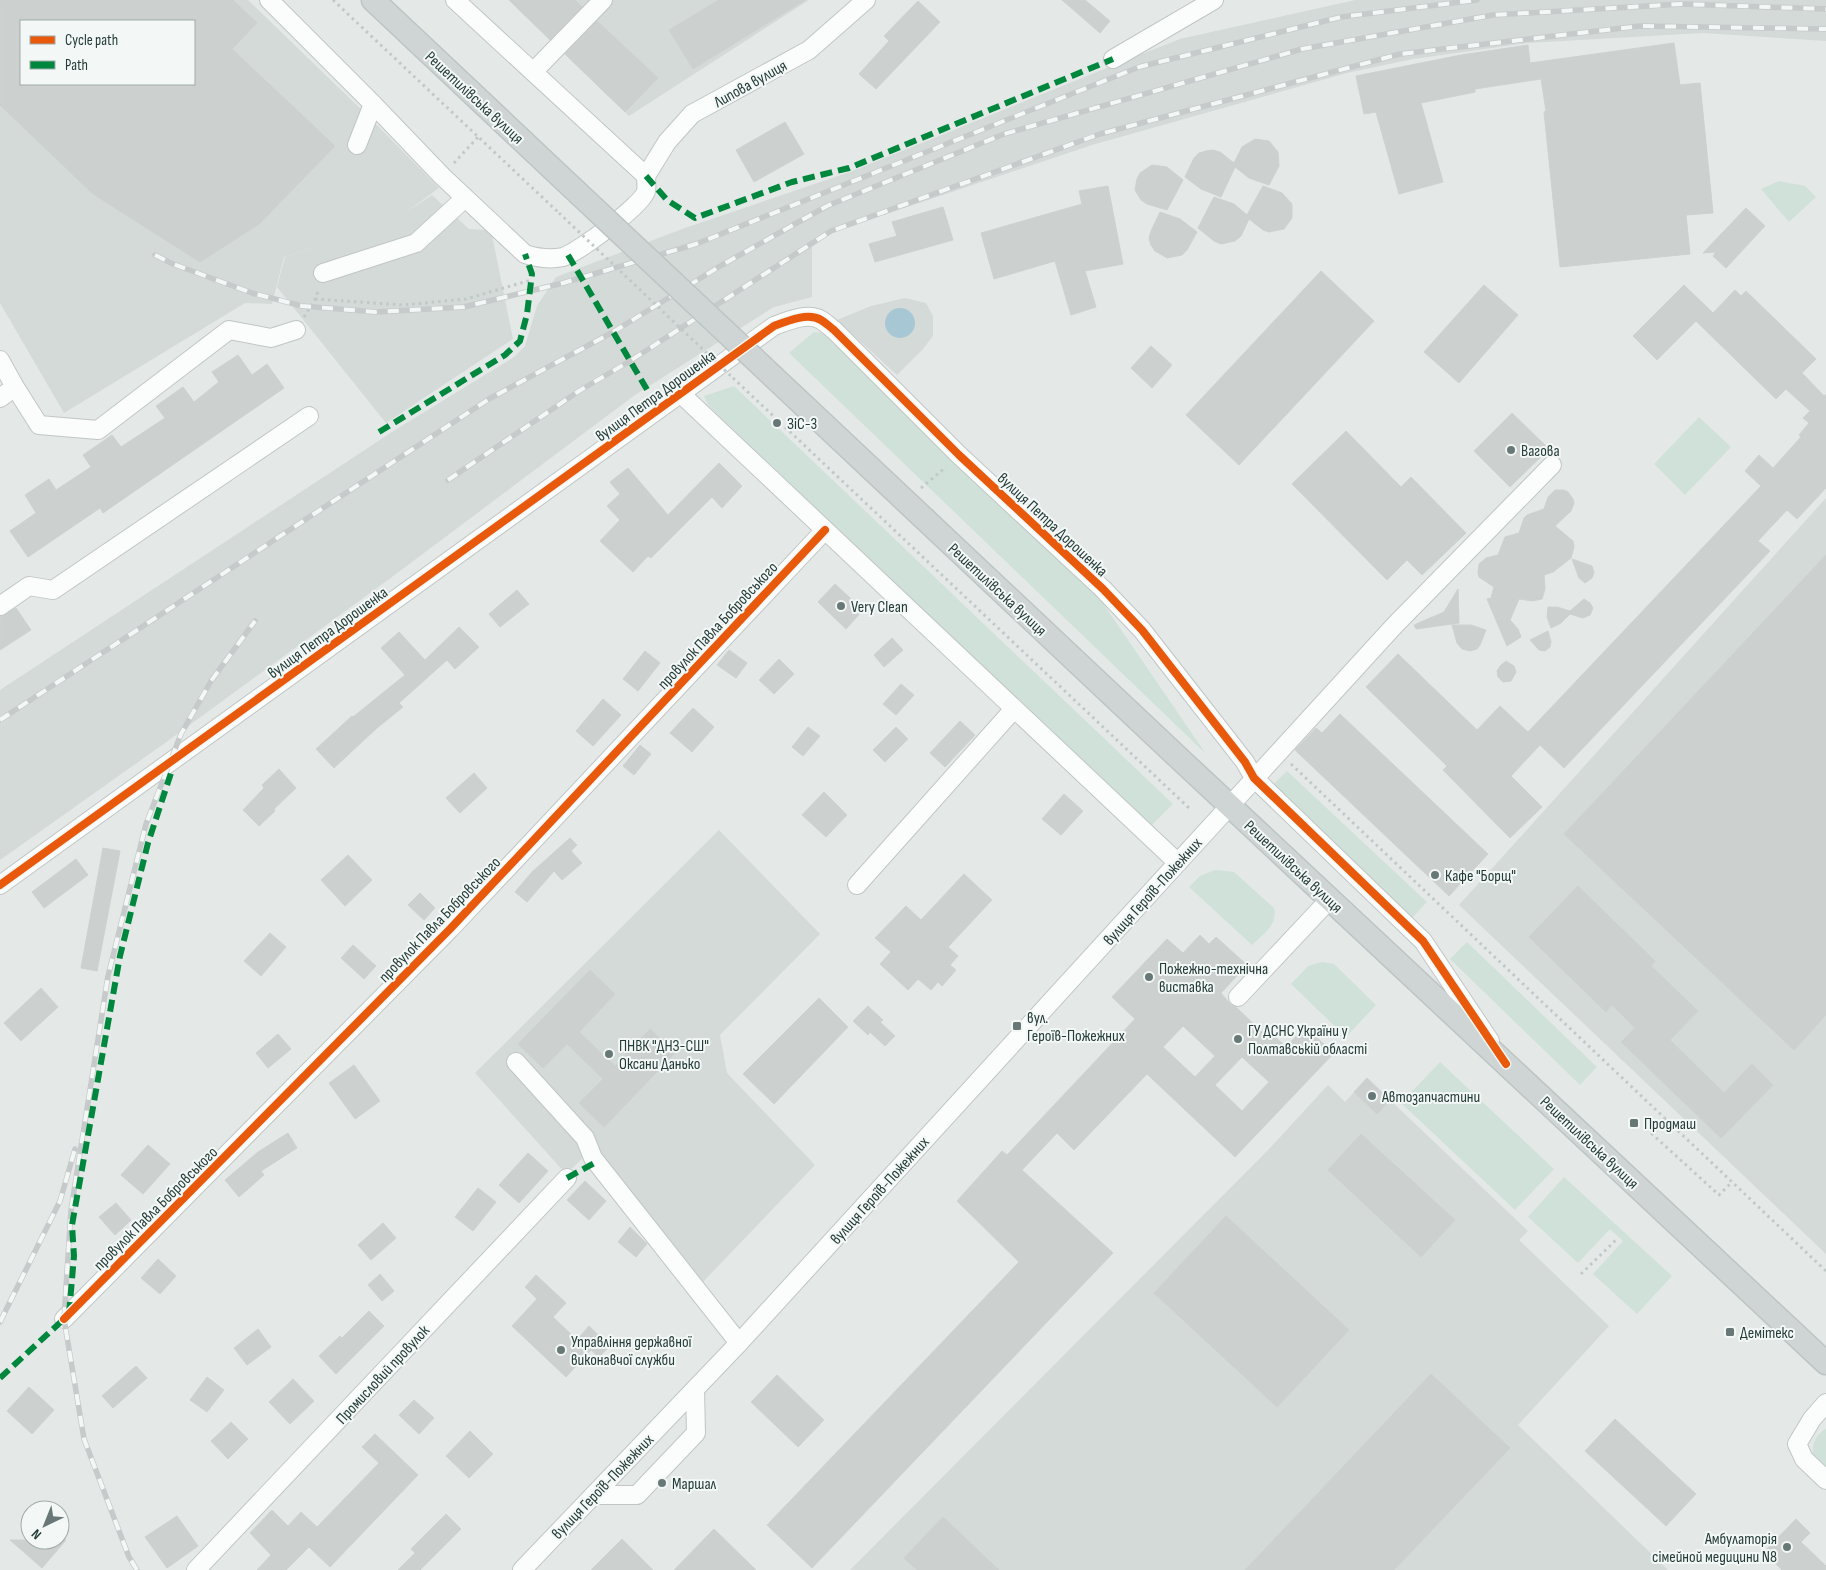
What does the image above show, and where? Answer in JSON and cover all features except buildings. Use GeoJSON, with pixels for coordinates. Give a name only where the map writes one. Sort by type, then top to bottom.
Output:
{"type":"FeatureCollection","features":[{"type":"Feature","properties":{"kind":"main road","name":"Решетилівська вулиця"},"geometry":{"type":"LineString","coordinates":[[373,0],[1330,900],[1826,1363]]}},
{"type":"Feature","properties":{"kind":"street","name":"Липова вулиця"},"geometry":{"type":"LineString","coordinates":[[269,0],[465,198],[525,254],[541,259],[562,257],[579,250],[639,203],[646,191],[646,176],[667,142],[692,114],[809,50],[866,0]]}},
{"type":"Feature","properties":{"kind":"street"},"geometry":{"type":"LineString","coordinates":[[455,0],[646,176]]}},
{"type":"Feature","properties":{"kind":"street"},"geometry":{"type":"LineString","coordinates":[[534,72],[603,0]]}},
{"type":"Feature","properties":{"kind":"street"},"geometry":{"type":"LineString","coordinates":[[1113,59],[1214,0]]}},
{"type":"Feature","properties":{"kind":"street"},"geometry":{"type":"LineString","coordinates":[[358,145],[373,104]]}},
{"type":"Feature","properties":{"kind":"street"},"geometry":{"type":"LineString","coordinates":[[324,273],[416,243],[465,198]]}},
{"type":"Feature","properties":{"kind":"street","name":"вулиця Петра Дорошенка"},"geometry":{"type":"LineString","coordinates":[[0,886],[774,326],[788,320],[801,318],[820,319],[834,330],[959,455],[1103,589],[1142,630],[1245,762],[1254,778],[1423,941],[1506,1064]]}},
{"type":"Feature","properties":{"kind":"street"},"geometry":{"type":"LineString","coordinates":[[0,360],[39,425],[98,430],[228,330],[271,338],[296,330]]}},
{"type":"Feature","properties":{"kind":"street"},"geometry":{"type":"LineString","coordinates":[[0,398],[15,387]]}},
{"type":"Feature","properties":{"kind":"street"},"geometry":{"type":"LineString","coordinates":[[680,394],[1178,862]]}},
{"type":"Feature","properties":{"kind":"street"},"geometry":{"type":"LineString","coordinates":[[0,606],[29,586],[53,590],[309,416]]}},
{"type":"Feature","properties":{"kind":"street","name":"вулиця Героїв-Пожежних"},"geometry":{"type":"LineString","coordinates":[[522,1570],[740,1343],[1394,626],[1552,465]]}},
{"type":"Feature","properties":{"kind":"street","name":"провулок Павла Бобровського"},"geometry":{"type":"LineString","coordinates":[[64,1319],[450,929],[825,530]]}},
{"type":"Feature","properties":{"kind":"street"},"geometry":{"type":"LineString","coordinates":[[857,886],[1014,708]]}},
{"type":"Feature","properties":{"kind":"street"},"geometry":{"type":"LineString","coordinates":[[1238,997],[1330,900]]}},
{"type":"Feature","properties":{"kind":"street"},"geometry":{"type":"LineString","coordinates":[[516,1062],[585,1138],[593,1158],[740,1343]]}},
{"type":"Feature","properties":{"kind":"street","name":"Промисловий провулок"},"geometry":{"type":"LineString","coordinates":[[196,1570],[567,1178]]}},
{"type":"Feature","properties":{"kind":"street"},"geometry":{"type":"LineString","coordinates":[[594,1495],[637,1495],[696,1433],[695,1389]]}},
{"type":"Feature","properties":{"kind":"street"},"geometry":{"type":"LineString","coordinates":[[1826,1403],[1812,1419],[1797,1444],[1804,1459],[1826,1480]]}},
{"type":"Feature","properties":{"kind":"path"},"geometry":{"type":"LineString","coordinates":[[333,0],[1189,808]]}},
{"type":"Feature","properties":{"kind":"path"},"geometry":{"type":"LineString","coordinates":[[442,176],[478,137]]}},
{"type":"Feature","properties":{"kind":"path"},"geometry":{"type":"LineString","coordinates":[[296,330],[316,299],[324,273]]}},
{"type":"Feature","properties":{"kind":"path"},"geometry":{"type":"LineString","coordinates":[[316,299],[403,305],[466,298],[531,280]]}},
{"type":"Feature","properties":{"kind":"path"},"geometry":{"type":"LineString","coordinates":[[922,488],[959,455]]}},
{"type":"Feature","properties":{"kind":"path"},"geometry":{"type":"LineString","coordinates":[[1278,753],[1826,1271]]}},
{"type":"Feature","properties":{"kind":"path"},"geometry":{"type":"LineString","coordinates":[[1666,1119],[1652,1134],[1719,1196],[1732,1182]]}},
{"type":"Feature","properties":{"kind":"path"},"geometry":{"type":"LineString","coordinates":[[1582,1274],[1618,1238]]}},
{"type":"Feature","properties":{"kind":"shaded area"},"geometry":{"type":"Polygon","coordinates":[[[0,0],[248,0],[439,188],[405,213],[432,195],[469,229],[491,230],[513,339],[386,423],[277,287],[285,257],[347,239],[284,257],[272,304],[245,303],[64,413],[0,303],[0,0]]]}},
{"type":"Feature","properties":{"kind":"shaded area"},"geometry":{"type":"Polygon","coordinates":[[[509,0],[809,0],[629,116],[509,0]]]}},
{"type":"Feature","properties":{"kind":"shaded area"},"geometry":{"type":"Polygon","coordinates":[[[1355,0],[1826,0],[1826,41],[1703,33],[1528,43],[1413,59],[1347,73],[1092,145],[833,232],[812,246],[812,297],[774,307],[635,395],[396,574],[165,743],[0,860],[0,690],[395,430],[514,357],[525,346],[537,306],[556,277],[685,228],[850,172],[1180,39],[1355,0]]]}},
{"type":"Feature","properties":{"kind":"shaded area"},"geometry":{"type":"Polygon","coordinates":[[[905,298],[926,303],[933,316],[933,336],[897,375],[837,320],[871,306],[905,298]]]}},
{"type":"Feature","properties":{"kind":"shaded area"},"geometry":{"type":"Polygon","coordinates":[[[1826,498],[1826,1254],[1459,905],[1826,498]]]}},
{"type":"Feature","properties":{"kind":"shaded area","name":"ПНВК \"ДНЗ-СШ\" Оксани Данько"},"geometry":{"type":"Polygon","coordinates":[[[719,830],[820,934],[720,1035],[727,1073],[815,1165],[702,1283],[583,1158],[566,1174],[475,1073],[719,830]]]}},
{"type":"Feature","properties":{"kind":"shaded area"},"geometry":{"type":"Polygon","coordinates":[[[1328,1085],[1345,1102],[1354,1092],[1377,1114],[1390,1100],[1528,1231],[1519,1240],[1609,1326],[1518,1425],[1668,1570],[850,1570],[1269,1149],[1328,1085]]]}},
{"type":"Feature","properties":{"kind":"green space"},"geometry":{"type":"Polygon","coordinates":[[[1779,181],[1805,186],[1816,197],[1789,222],[1761,189],[1779,181]]]}},
{"type":"Feature","properties":{"kind":"green space"},"geometry":{"type":"Polygon","coordinates":[[[814,332],[823,333],[1098,596],[1206,754],[789,353],[814,332]]]}},
{"type":"Feature","properties":{"kind":"green space"},"geometry":{"type":"Polygon","coordinates":[[[734,386],[1173,804],[1149,828],[709,406],[704,396],[734,386]]]}},
{"type":"Feature","properties":{"kind":"green space"},"geometry":{"type":"Polygon","coordinates":[[[1699,417],[1731,447],[1685,495],[1654,464],[1699,417]]]}},
{"type":"Feature","properties":{"kind":"green space"},"geometry":{"type":"Polygon","coordinates":[[[1287,771],[1427,902],[1411,919],[1271,787],[1287,771]]]}},
{"type":"Feature","properties":{"kind":"green space"},"geometry":{"type":"Polygon","coordinates":[[[1215,870],[1234,872],[1274,908],[1275,914],[1272,924],[1252,945],[1189,887],[1200,876],[1215,870]]]}},
{"type":"Feature","properties":{"kind":"green space"},"geometry":{"type":"Polygon","coordinates":[[[1467,942],[1597,1067],[1580,1085],[1450,959],[1467,942]]]}},
{"type":"Feature","properties":{"kind":"green space"},"geometry":{"type":"Polygon","coordinates":[[[1322,962],[1334,964],[1376,1005],[1346,1037],[1291,984],[1308,966],[1322,962]]]}},
{"type":"Feature","properties":{"kind":"green space"},"geometry":{"type":"Polygon","coordinates":[[[1440,1062],[1554,1169],[1515,1210],[1401,1103],[1440,1062]]]}},
{"type":"Feature","properties":{"kind":"green space"},"geometry":{"type":"Polygon","coordinates":[[[1564,1177],[1672,1276],[1637,1314],[1593,1274],[1623,1241],[1610,1229],[1578,1263],[1528,1217],[1564,1177]]]}},
{"type":"Feature","properties":{"kind":"green space"},"geometry":{"type":"Polygon","coordinates":[[[1825,1429],[1826,1468],[1813,1455],[1815,1440],[1825,1429]]]}},
{"type":"Feature","properties":{"kind":"water"},"geometry":{"type":"Polygon","coordinates":[[[900,308],[911,312],[915,323],[911,334],[900,338],[889,334],[885,323],[889,312],[900,308]]]}},
{"type":"Feature","properties":{"kind":"railway"},"geometry":{"type":"LineString","coordinates":[[155,255],[173,264],[252,293],[302,306],[376,312],[464,307],[563,283],[696,244],[1139,67],[1341,17],[1477,0]]}},
{"type":"Feature","properties":{"kind":"railway"},"geometry":{"type":"LineString","coordinates":[[0,720],[489,399],[613,332],[722,265],[827,206],[1004,134],[1302,49],[1493,15],[1682,4],[1826,9]]}},
{"type":"Feature","properties":{"kind":"railway"},"geometry":{"type":"LineString","coordinates":[[448,480],[579,391],[630,361],[831,231],[1100,134],[1400,54],[1640,26],[1826,29]]}},
{"type":"Feature","properties":{"kind":"railway"},"geometry":{"type":"LineString","coordinates":[[137,1570],[129,1557],[84,1439],[64,1319],[71,1210],[108,976],[146,824],[181,734],[211,681],[255,621]]}},
{"type":"Feature","properties":{"kind":"railway"},"geometry":{"type":"LineString","coordinates":[[0,1322],[60,1201],[75,1149]]}},
{"type":"Feature","properties":{"kind":"marked path"},"geometry":{"type":"LineString","coordinates":[[646,176],[667,200],[695,218],[792,182],[849,168],[1113,59]]}},
{"type":"Feature","properties":{"kind":"marked path"},"geometry":{"type":"LineString","coordinates":[[379,432],[505,355],[520,341],[527,314],[532,274],[525,254]]}},
{"type":"Feature","properties":{"kind":"marked path"},"geometry":{"type":"LineString","coordinates":[[568,255],[659,410]]}},
{"type":"Feature","properties":{"kind":"marked path"},"geometry":{"type":"LineString","coordinates":[[69,1314],[74,1256],[72,1225],[120,956],[148,843],[172,770]]}},
{"type":"Feature","properties":{"kind":"marked path"},"geometry":{"type":"LineString","coordinates":[[567,1178],[596,1162]]}},
{"type":"Feature","properties":{"kind":"marked path"},"geometry":{"type":"LineString","coordinates":[[0,1378],[64,1319]]}},
{"type":"Feature","properties":{"kind":"cycle path"},"geometry":{"type":"LineString","coordinates":[[0,885],[774,326],[798,318],[810,317],[821,320],[834,330],[959,455],[1103,589],[1142,630],[1245,762],[1254,778],[1423,941],[1506,1064]]}},
{"type":"Feature","properties":{"kind":"cycle path"},"geometry":{"type":"LineString","coordinates":[[64,1319],[450,929],[825,530]]}},
{"type":"Feature","properties":{"kind":"place","name":"ЗіС-3"},"geometry":{"type":"Point","coordinates":[777,423]}},
{"type":"Feature","properties":{"kind":"place","name":"Вагова"},"geometry":{"type":"Point","coordinates":[1511,450]}},
{"type":"Feature","properties":{"kind":"place","name":"Very Clean"},"geometry":{"type":"Point","coordinates":[841,606]}},
{"type":"Feature","properties":{"kind":"place","name":"Кафе \"Борщ\""},"geometry":{"type":"Point","coordinates":[1435,875]}},
{"type":"Feature","properties":{"kind":"place","name":"Пожежно-технічна виставка"},"geometry":{"type":"Point","coordinates":[1149,977]}},
{"type":"Feature","properties":{"kind":"place","name":"вул. Героїв-Пожежних"},"geometry":{"type":"Point","coordinates":[1017,1026]}},
{"type":"Feature","properties":{"kind":"place","name":"ГУ ДСНС України у Полтавській області"},"geometry":{"type":"Point","coordinates":[1238,1039]}},
{"type":"Feature","properties":{"kind":"place","name":"ПНВК \"ДНЗ-СШ\" Оксани Данько"},"geometry":{"type":"Point","coordinates":[609,1054]}},
{"type":"Feature","properties":{"kind":"place","name":"Автозапчастини"},"geometry":{"type":"Point","coordinates":[1372,1096]}},
{"type":"Feature","properties":{"kind":"place","name":"Продмаш"},"geometry":{"type":"Point","coordinates":[1634,1123]}},
{"type":"Feature","properties":{"kind":"place","name":"Демітекс"},"geometry":{"type":"Point","coordinates":[1730,1332]}},
{"type":"Feature","properties":{"kind":"place","name":"Управління державної виконавчої служби"},"geometry":{"type":"Point","coordinates":[561,1350]}},
{"type":"Feature","properties":{"kind":"place","name":"Маршал"},"geometry":{"type":"Point","coordinates":[662,1483]}},
{"type":"Feature","properties":{"kind":"place","name":"Амбулаторія сімейной медицини N8"},"geometry":{"type":"Point","coordinates":[1787,1547]}}]}
